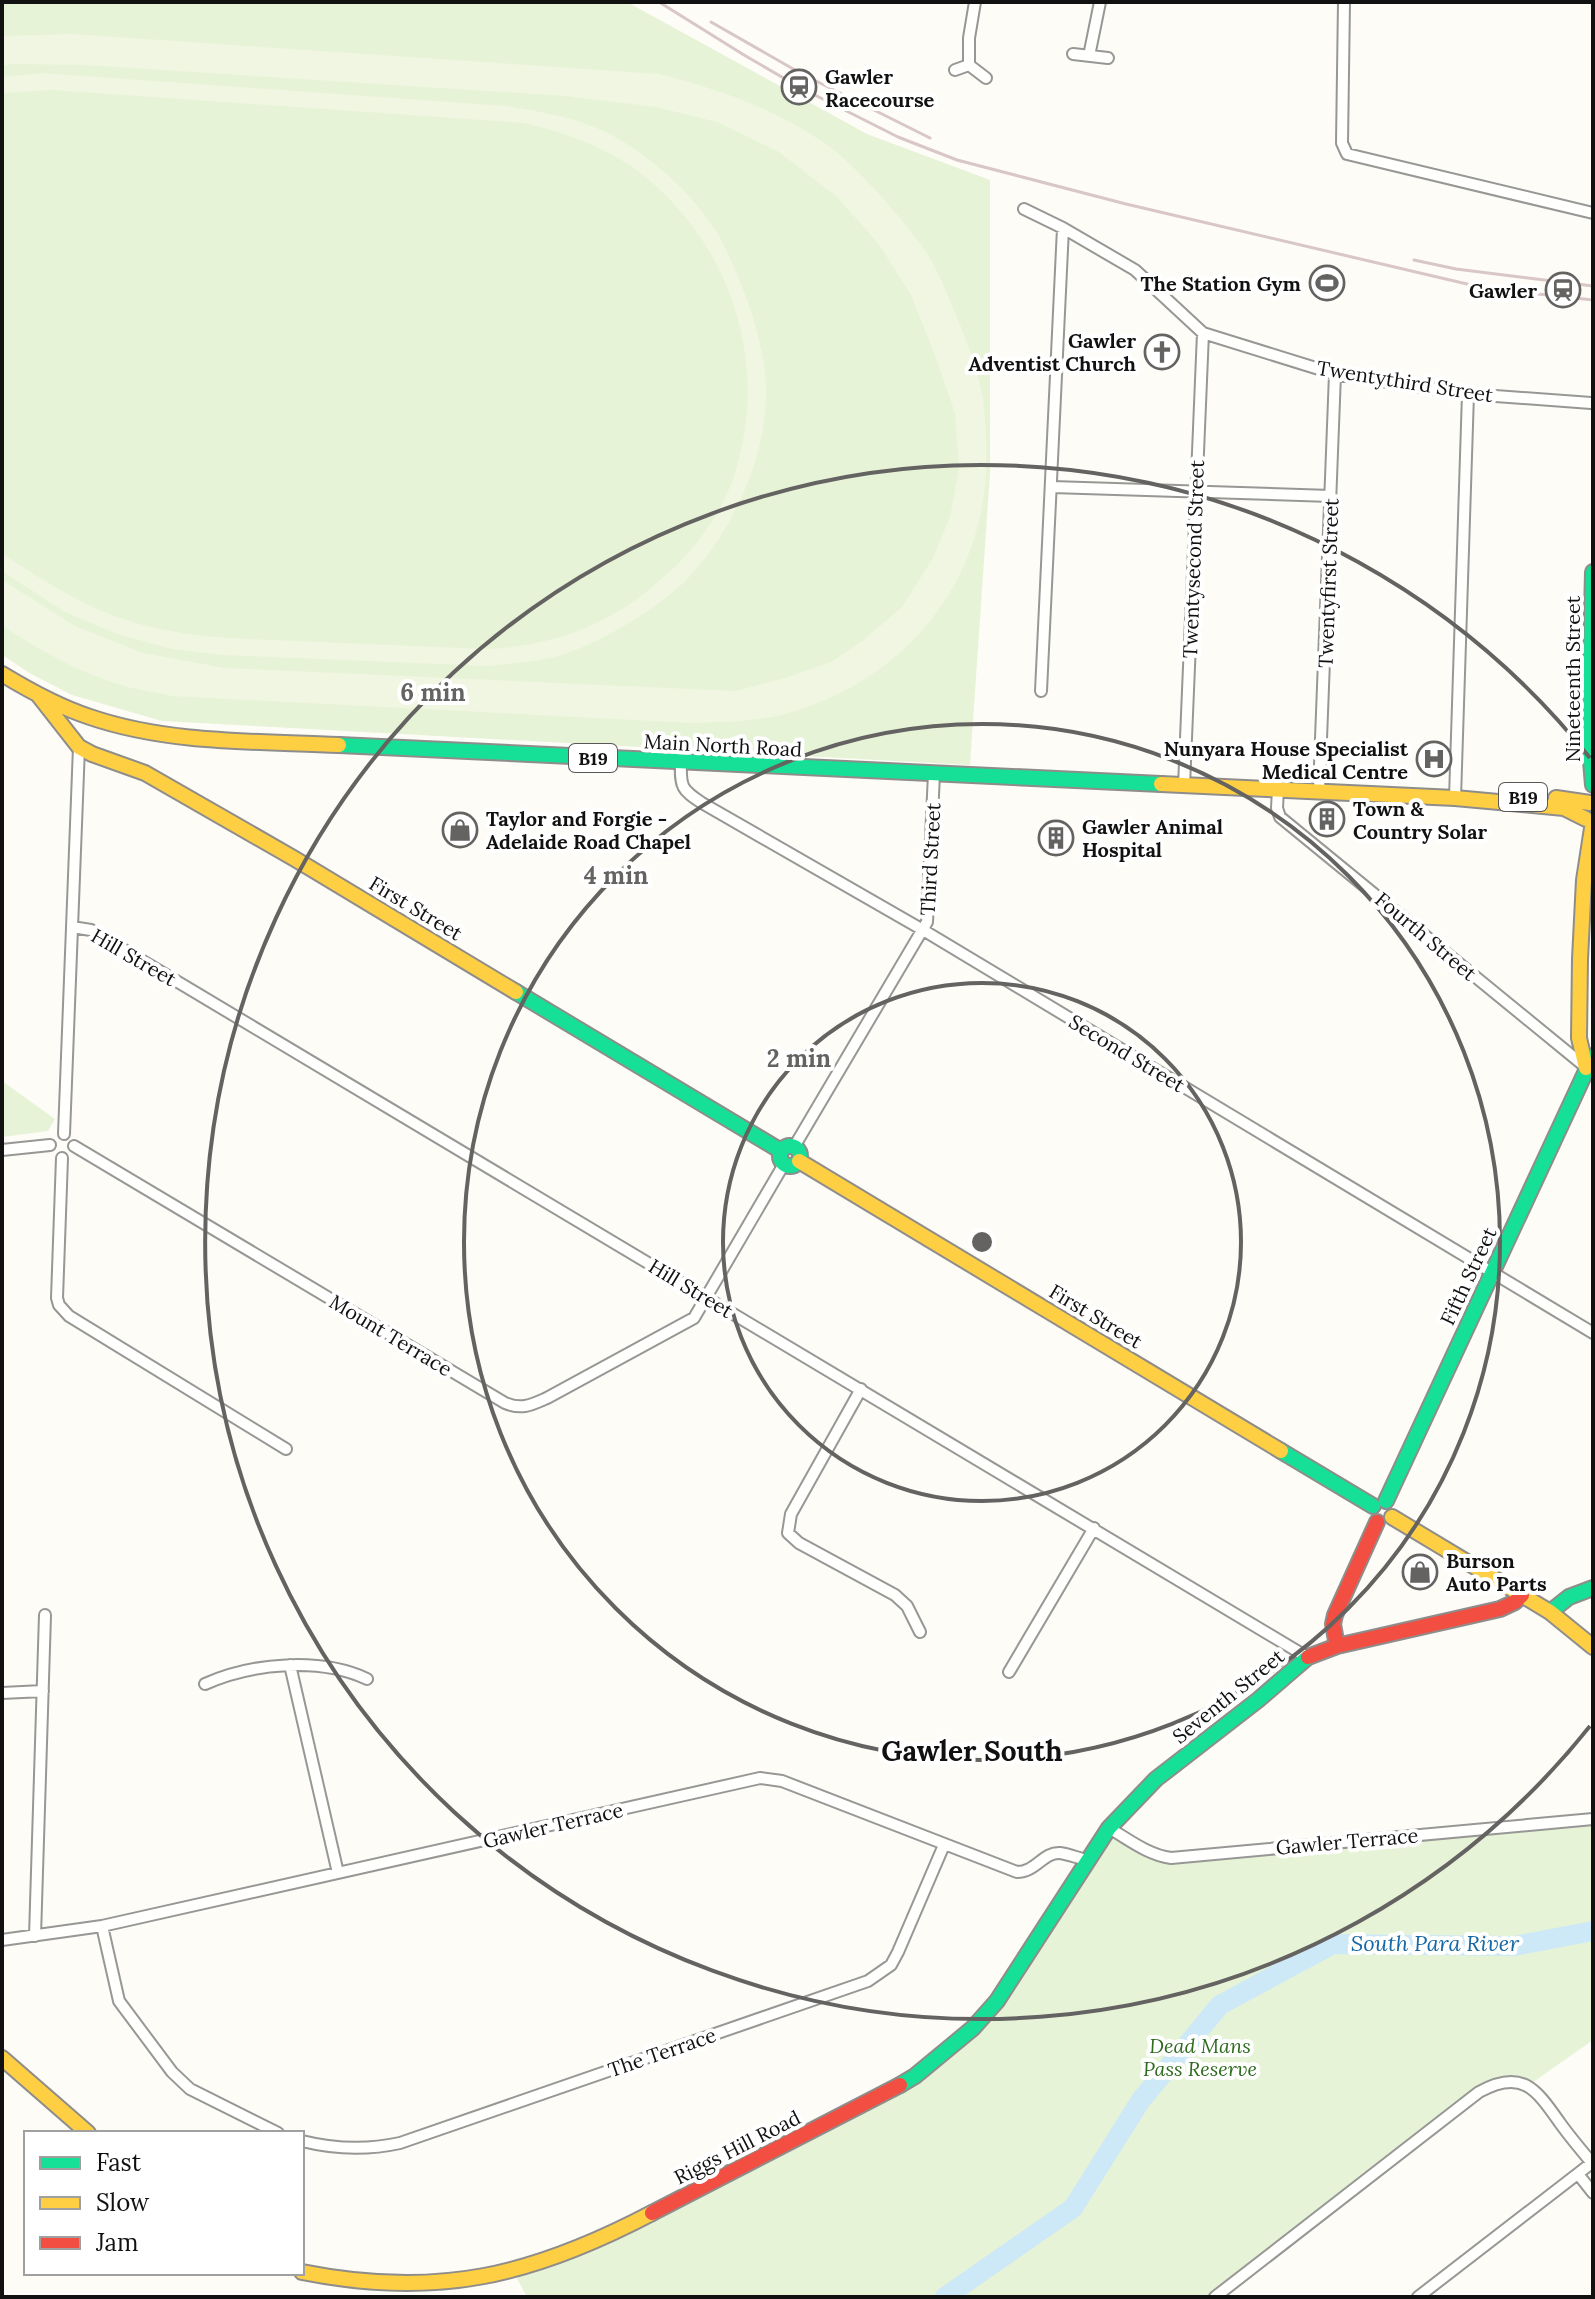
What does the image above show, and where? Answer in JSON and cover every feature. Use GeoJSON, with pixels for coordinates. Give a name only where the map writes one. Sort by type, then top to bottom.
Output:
{"type":"FeatureCollection","features":[{"type":"Feature","properties":{"kind":"main road","name":"Nineteenth Street"},"geometry":{"type":"LineString","coordinates":[[1593,572],[1589,737],[1593,785]]}},
{"type":"Feature","properties":{"kind":"main road","name":"Main North Road"},"geometry":{"type":"LineString","coordinates":[[2,674],[39,696],[104,723],[184,737],[1455,798]]}},
{"type":"Feature","properties":{"kind":"main road","name":"First Street"},"geometry":{"type":"LineString","coordinates":[[39,696],[79,747],[145,773],[295,859],[789,1156],[1380,1504]]}},
{"type":"Feature","properties":{"kind":"main road","name":"B19"},"geometry":{"type":"LineString","coordinates":[[1455,798],[1561,798],[1592,802],[1586,810],[1590,825]]}},
{"type":"Feature","properties":{"kind":"main road","name":"B19"},"geometry":{"type":"LineString","coordinates":[[1455,798],[1564,808],[1590,825]]}},
{"type":"Feature","properties":{"kind":"main road"},"geometry":{"type":"LineString","coordinates":[[1590,825],[1584,880],[1579,1038],[1591,1066]]}},
{"type":"Feature","properties":{"kind":"main road","name":"Fifth Street"},"geometry":{"type":"LineString","coordinates":[[1380,1504],[1591,1066]]}},
{"type":"Feature","properties":{"kind":"main road"},"geometry":{"type":"LineString","coordinates":[[1380,1504],[1393,1508],[1392,1517],[1384,1523],[1377,1522],[1371,1513],[1380,1504]]}},
{"type":"Feature","properties":{"kind":"main road"},"geometry":{"type":"LineString","coordinates":[[1392,1517],[1550,1612],[1593,1647]]}},
{"type":"Feature","properties":{"kind":"main road"},"geometry":{"type":"LineString","coordinates":[[1337,1646],[1333,1624],[1335,1615],[1377,1522]]}},
{"type":"Feature","properties":{"kind":"main road"},"geometry":{"type":"LineString","coordinates":[[1550,1612],[1562,1599],[1593,1588]]}},
{"type":"Feature","properties":{"kind":"main road","name":"Seventh Street"},"geometry":{"type":"LineString","coordinates":[[1087,1860],[1109,1828],[1156,1779],[1258,1700],[1307,1657],[1337,1646],[1500,1609],[1522,1595]]}},
{"type":"Feature","properties":{"kind":"main road","name":"Riggs Hill Road"},"geometry":{"type":"LineString","coordinates":[[304,2272],[376,2284],[428,2285],[489,2276],[551,2259],[602,2237],[888,2093],[942,2056],[997,2001],[1087,1860]]}},
{"type":"Feature","properties":{"kind":"main road"},"geometry":{"type":"LineString","coordinates":[[2,2058],[86,2131]]}},
{"type":"Feature","properties":{"kind":"street"},"geometry":{"type":"LineString","coordinates":[[969,65],[969,38],[975,2]]}},
{"type":"Feature","properties":{"kind":"street"},"geometry":{"type":"LineString","coordinates":[[1089,56],[1100,2]]}},
{"type":"Feature","properties":{"kind":"street"},"geometry":{"type":"LineString","coordinates":[[1344,2],[1342,143],[1347,154],[1593,213]]}},
{"type":"Feature","properties":{"kind":"street"},"geometry":{"type":"LineString","coordinates":[[1073,54],[1108,58]]}},
{"type":"Feature","properties":{"kind":"street"},"geometry":{"type":"LineString","coordinates":[[955,70],[969,65]]}},
{"type":"Feature","properties":{"kind":"street"},"geometry":{"type":"LineString","coordinates":[[969,65],[986,78]]}},
{"type":"Feature","properties":{"kind":"street","name":"Twentythird Street"},"geometry":{"type":"LineString","coordinates":[[1024,209],[1135,270],[1203,333],[1335,374],[1468,394],[1592,404]]}},
{"type":"Feature","properties":{"kind":"street"},"geometry":{"type":"LineString","coordinates":[[1041,691],[1063,228]]}},
{"type":"Feature","properties":{"kind":"street","name":"Twentysecond Street"},"geometry":{"type":"LineString","coordinates":[[1184,786],[1203,333]]}},
{"type":"Feature","properties":{"kind":"street","name":"Twentyfirst Street"},"geometry":{"type":"LineString","coordinates":[[1319,791],[1335,374]]}},
{"type":"Feature","properties":{"kind":"street"},"geometry":{"type":"LineString","coordinates":[[1455,798],[1468,394]]}},
{"type":"Feature","properties":{"kind":"street"},"geometry":{"type":"LineString","coordinates":[[1052,487],[1331,496]]}},
{"type":"Feature","properties":{"kind":"street"},"geometry":{"type":"LineString","coordinates":[[64,1134],[79,747]]}},
{"type":"Feature","properties":{"kind":"street","name":"Second Street"},"geometry":{"type":"LineString","coordinates":[[681,763],[682,785],[689,794],[923,930],[1593,1333]]}},
{"type":"Feature","properties":{"kind":"street","name":"Third Street"},"geometry":{"type":"LineString","coordinates":[[708,1297],[927,922],[934,774]]}},
{"type":"Feature","properties":{"kind":"street","name":"Fourth Street"},"geometry":{"type":"LineString","coordinates":[[1278,789],[1280,817],[1591,1066]]}},
{"type":"Feature","properties":{"kind":"street","name":"Hill Street"},"geometry":{"type":"LineString","coordinates":[[72,927],[91,930],[1307,1657]]}},
{"type":"Feature","properties":{"kind":"street"},"geometry":{"type":"LineString","coordinates":[[64,1134],[71,1138],[74,1146],[70,1154],[62,1158],[52,1153],[50,1145],[54,1136],[64,1134]]}},
{"type":"Feature","properties":{"kind":"street"},"geometry":{"type":"LineString","coordinates":[[2,1150],[50,1145]]}},
{"type":"Feature","properties":{"kind":"street","name":"Mount Terrace"},"geometry":{"type":"LineString","coordinates":[[74,1146],[491,1395],[518,1408],[547,1398],[694,1318],[708,1297]]}},
{"type":"Feature","properties":{"kind":"street"},"geometry":{"type":"LineString","coordinates":[[62,1158],[59,1305],[69,1316],[286,1449]]}},
{"type":"Feature","properties":{"kind":"street"},"geometry":{"type":"LineString","coordinates":[[861,1389],[791,1514],[788,1533],[799,1543],[895,1595],[907,1606],[920,1632]]}},
{"type":"Feature","properties":{"kind":"street"},"geometry":{"type":"LineString","coordinates":[[1009,1672],[1094,1528]]}},
{"type":"Feature","properties":{"kind":"street"},"geometry":{"type":"LineString","coordinates":[[35,1936],[45,1615]]}},
{"type":"Feature","properties":{"kind":"street"},"geometry":{"type":"LineString","coordinates":[[205,1684],[280,1665],[346,1669],[367,1679]]}},
{"type":"Feature","properties":{"kind":"street"},"geometry":{"type":"LineString","coordinates":[[290,1665],[338,1873]]}},
{"type":"Feature","properties":{"kind":"street"},"geometry":{"type":"LineString","coordinates":[[2,1693],[43,1691]]}},
{"type":"Feature","properties":{"kind":"street","name":"Gawler Terrace"},"geometry":{"type":"LineString","coordinates":[[2,1940],[102,1926],[760,1778],[782,1781],[1017,1872],[1029,1871],[1057,1853],[1087,1860]]}},
{"type":"Feature","properties":{"kind":"street","name":"Gawler Terrace"},"geometry":{"type":"LineString","coordinates":[[1109,1828],[1149,1851],[1171,1858],[1593,1819]]}},
{"type":"Feature","properties":{"kind":"street","name":"The Terrace"},"geometry":{"type":"LineString","coordinates":[[304,2141],[357,2148],[400,2143],[868,1981],[891,1965],[944,1845]]}},
{"type":"Feature","properties":{"kind":"street"},"geometry":{"type":"LineString","coordinates":[[102,1926],[119,2001],[172,2072],[190,2089],[274,2131]]}},
{"type":"Feature","properties":{"kind":"street"},"geometry":{"type":"LineString","coordinates":[[1215,2297],[1479,2092],[1491,2085],[1510,2081],[1529,2085],[1543,2098],[1592,2163],[1418,2297]]}},
{"type":"Feature","properties":{"kind":"street"},"geometry":{"type":"LineString","coordinates":[[1578,2174],[1593,2193]]}},
{"type":"Feature","properties":{"kind":"green space"},"geometry":{"type":"Polygon","coordinates":[[[2,2],[627,2],[867,134],[990,180],[990,473],[970,765],[162,721],[72,695],[2,655],[2,2]]]}},
{"type":"Feature","properties":{"kind":"green space","name":"Gawler Racecourse"},"geometry":{"type":"Polygon","coordinates":[[[72,34],[659,74],[748,102],[790,122],[830,147],[870,184],[898,216],[935,267],[968,345],[983,400],[985,487],[976,533],[959,576],[935,614],[905,648],[869,676],[827,699],[770,717],[691,723],[171,696],[127,687],[90,674],[44,652],[2,625],[2,580],[75,626],[143,653],[225,668],[735,691],[786,678],[833,661],[902,607],[933,558],[950,517],[959,469],[955,413],[911,295],[878,243],[836,196],[779,152],[717,122],[656,107],[566,96],[85,65],[2,66],[2,36],[72,34]]]}},
{"type":"Feature","properties":{"kind":"green space"},"geometry":{"type":"Polygon","coordinates":[[[42,73],[506,106],[577,121],[617,138],[644,155],[683,190],[718,234],[746,298],[764,365],[764,421],[750,478],[724,531],[708,555],[666,598],[603,637],[553,657],[489,666],[223,655],[172,649],[117,634],[65,612],[2,571],[2,553],[52,585],[105,612],[143,625],[199,635],[485,649],[553,639],[595,624],[634,601],[664,577],[695,545],[713,521],[733,480],[744,435],[748,397],[746,359],[739,323],[727,287],[710,253],[689,222],[664,194],[635,169],[595,146],[524,123],[52,90],[2,93],[2,77],[42,73]]]}},
{"type":"Feature","properties":{"kind":"green space"},"geometry":{"type":"Polygon","coordinates":[[[2,1081],[55,1119],[48,1131],[2,1137],[2,1081]]]}},
{"type":"Feature","properties":{"kind":"green space","name":"Dead Mans Pass Reserve"},"geometry":{"type":"Polygon","coordinates":[[[1593,1819],[1593,2040],[1529,2085],[1491,2085],[1215,2297],[527,2297],[513,2271],[551,2259],[888,2093],[973,2029],[1109,1828],[1160,1856],[1593,1819]]]}},
{"type":"Feature","properties":{"kind":"waterway","name":"South Para River"},"geometry":{"type":"LineString","coordinates":[[945,2297],[1073,2208],[1141,2100],[1220,2005],[1333,1944],[1514,1946],[1593,1931]]}},
{"type":"Feature","properties":{"kind":"railway"},"geometry":{"type":"LineString","coordinates":[[659,2],[799,87],[898,137],[957,160],[1126,204],[1484,288],[1593,300]]}},
{"type":"Feature","properties":{"kind":"railway"},"geometry":{"type":"LineString","coordinates":[[711,22],[802,74],[930,138]]}},
{"type":"Feature","properties":{"kind":"railway"},"geometry":{"type":"LineString","coordinates":[[1414,260],[1456,269],[1593,286]]}},
{"type":"Feature","properties":{"kind":"traffic: fast"},"geometry":{"type":"LineString","coordinates":[[1593,572],[1589,737],[1593,785]]}},
{"type":"Feature","properties":{"kind":"traffic: fast"},"geometry":{"type":"LineString","coordinates":[[339,745],[1161,784]]}},
{"type":"Feature","properties":{"kind":"traffic: fast"},"geometry":{"type":"LineString","coordinates":[[516,992],[781,1151]]}},
{"type":"Feature","properties":{"kind":"traffic: fast"},"geometry":{"type":"LineString","coordinates":[[1386,1501],[1593,1056]]}},
{"type":"Feature","properties":{"kind":"traffic: fast"},"geometry":{"type":"LineString","coordinates":[[790,1146],[797,1149],[800,1156],[797,1163],[790,1166],[783,1163],[780,1156],[783,1149],[790,1146]]}},
{"type":"Feature","properties":{"kind":"traffic: fast"},"geometry":{"type":"LineString","coordinates":[[1281,1451],[1373,1506]]}},
{"type":"Feature","properties":{"kind":"traffic: fast"},"geometry":{"type":"LineString","coordinates":[[1550,1612],[1569,1597],[1593,1588]]}},
{"type":"Feature","properties":{"kind":"traffic: fast"},"geometry":{"type":"LineString","coordinates":[[900,2085],[973,2028],[997,2001],[1109,1828],[1156,1779],[1308,1657]]}},
{"type":"Feature","properties":{"kind":"traffic: slow"},"geometry":{"type":"LineString","coordinates":[[2,674],[67,708],[120,726],[213,740],[339,745]]}},
{"type":"Feature","properties":{"kind":"traffic: slow"},"geometry":{"type":"LineString","coordinates":[[39,696],[79,747],[145,773],[516,992]]}},
{"type":"Feature","properties":{"kind":"traffic: slow"},"geometry":{"type":"LineString","coordinates":[[1161,784],[1455,798],[1564,808],[1586,819]]}},
{"type":"Feature","properties":{"kind":"traffic: slow"},"geometry":{"type":"LineString","coordinates":[[1556,798],[1590,803]]}},
{"type":"Feature","properties":{"kind":"traffic: slow"},"geometry":{"type":"LineString","coordinates":[[1586,1068],[1579,1038],[1580,959],[1584,880],[1592,828]]}},
{"type":"Feature","properties":{"kind":"traffic: slow"},"geometry":{"type":"LineString","coordinates":[[799,1161],[1281,1451]]}},
{"type":"Feature","properties":{"kind":"traffic: slow"},"geometry":{"type":"LineString","coordinates":[[1392,1517],[1550,1612],[1593,1647]]}},
{"type":"Feature","properties":{"kind":"traffic: slow"},"geometry":{"type":"LineString","coordinates":[[2,2058],[86,2131]]}},
{"type":"Feature","properties":{"kind":"traffic: slow"},"geometry":{"type":"LineString","coordinates":[[304,2272],[397,2283],[440,2282],[483,2276],[566,2253],[652,2213]]}},
{"type":"Feature","properties":{"kind":"traffic: jam"},"geometry":{"type":"LineString","coordinates":[[1337,1646],[1333,1624],[1335,1615],[1377,1522]]}},
{"type":"Feature","properties":{"kind":"traffic: jam"},"geometry":{"type":"LineString","coordinates":[[1308,1657],[1337,1646],[1500,1609],[1522,1595]]}},
{"type":"Feature","properties":{"kind":"traffic: jam"},"geometry":{"type":"LineString","coordinates":[[652,2213],[900,2085]]}},
{"type":"Feature","properties":{"kind":"place","name":"Gawler Racecourse"},"geometry":{"type":"Point","coordinates":[799,87]}},
{"type":"Feature","properties":{"kind":"place","name":"The Station Gym"},"geometry":{"type":"Point","coordinates":[1327,283]}},
{"type":"Feature","properties":{"kind":"place","name":"Gawler"},"geometry":{"type":"Point","coordinates":[1563,290]}},
{"type":"Feature","properties":{"kind":"place","name":"Gawler Adventist Church"},"geometry":{"type":"Point","coordinates":[1162,352]}},
{"type":"Feature","properties":{"kind":"place","name":"Nunyara House Specialist Medical Centre"},"geometry":{"type":"Point","coordinates":[1434,759]}},
{"type":"Feature","properties":{"kind":"place","name":"Town & Country Solar"},"geometry":{"type":"Point","coordinates":[1327,819]}},
{"type":"Feature","properties":{"kind":"place","name":"Taylor and Forgie - Adelaide Road Chapel"},"geometry":{"type":"Point","coordinates":[460,830]}},
{"type":"Feature","properties":{"kind":"place","name":"Gawler Animal Hospital"},"geometry":{"type":"Point","coordinates":[1056,838]}},
{"type":"Feature","properties":{"kind":"place","name":"Burson Auto Parts"},"geometry":{"type":"Point","coordinates":[1420,1572]}},
{"type":"Feature","properties":{"kind":"district","name":"Gawler South"},"geometry":{"type":"Point","coordinates":[972,1751]}}]}
